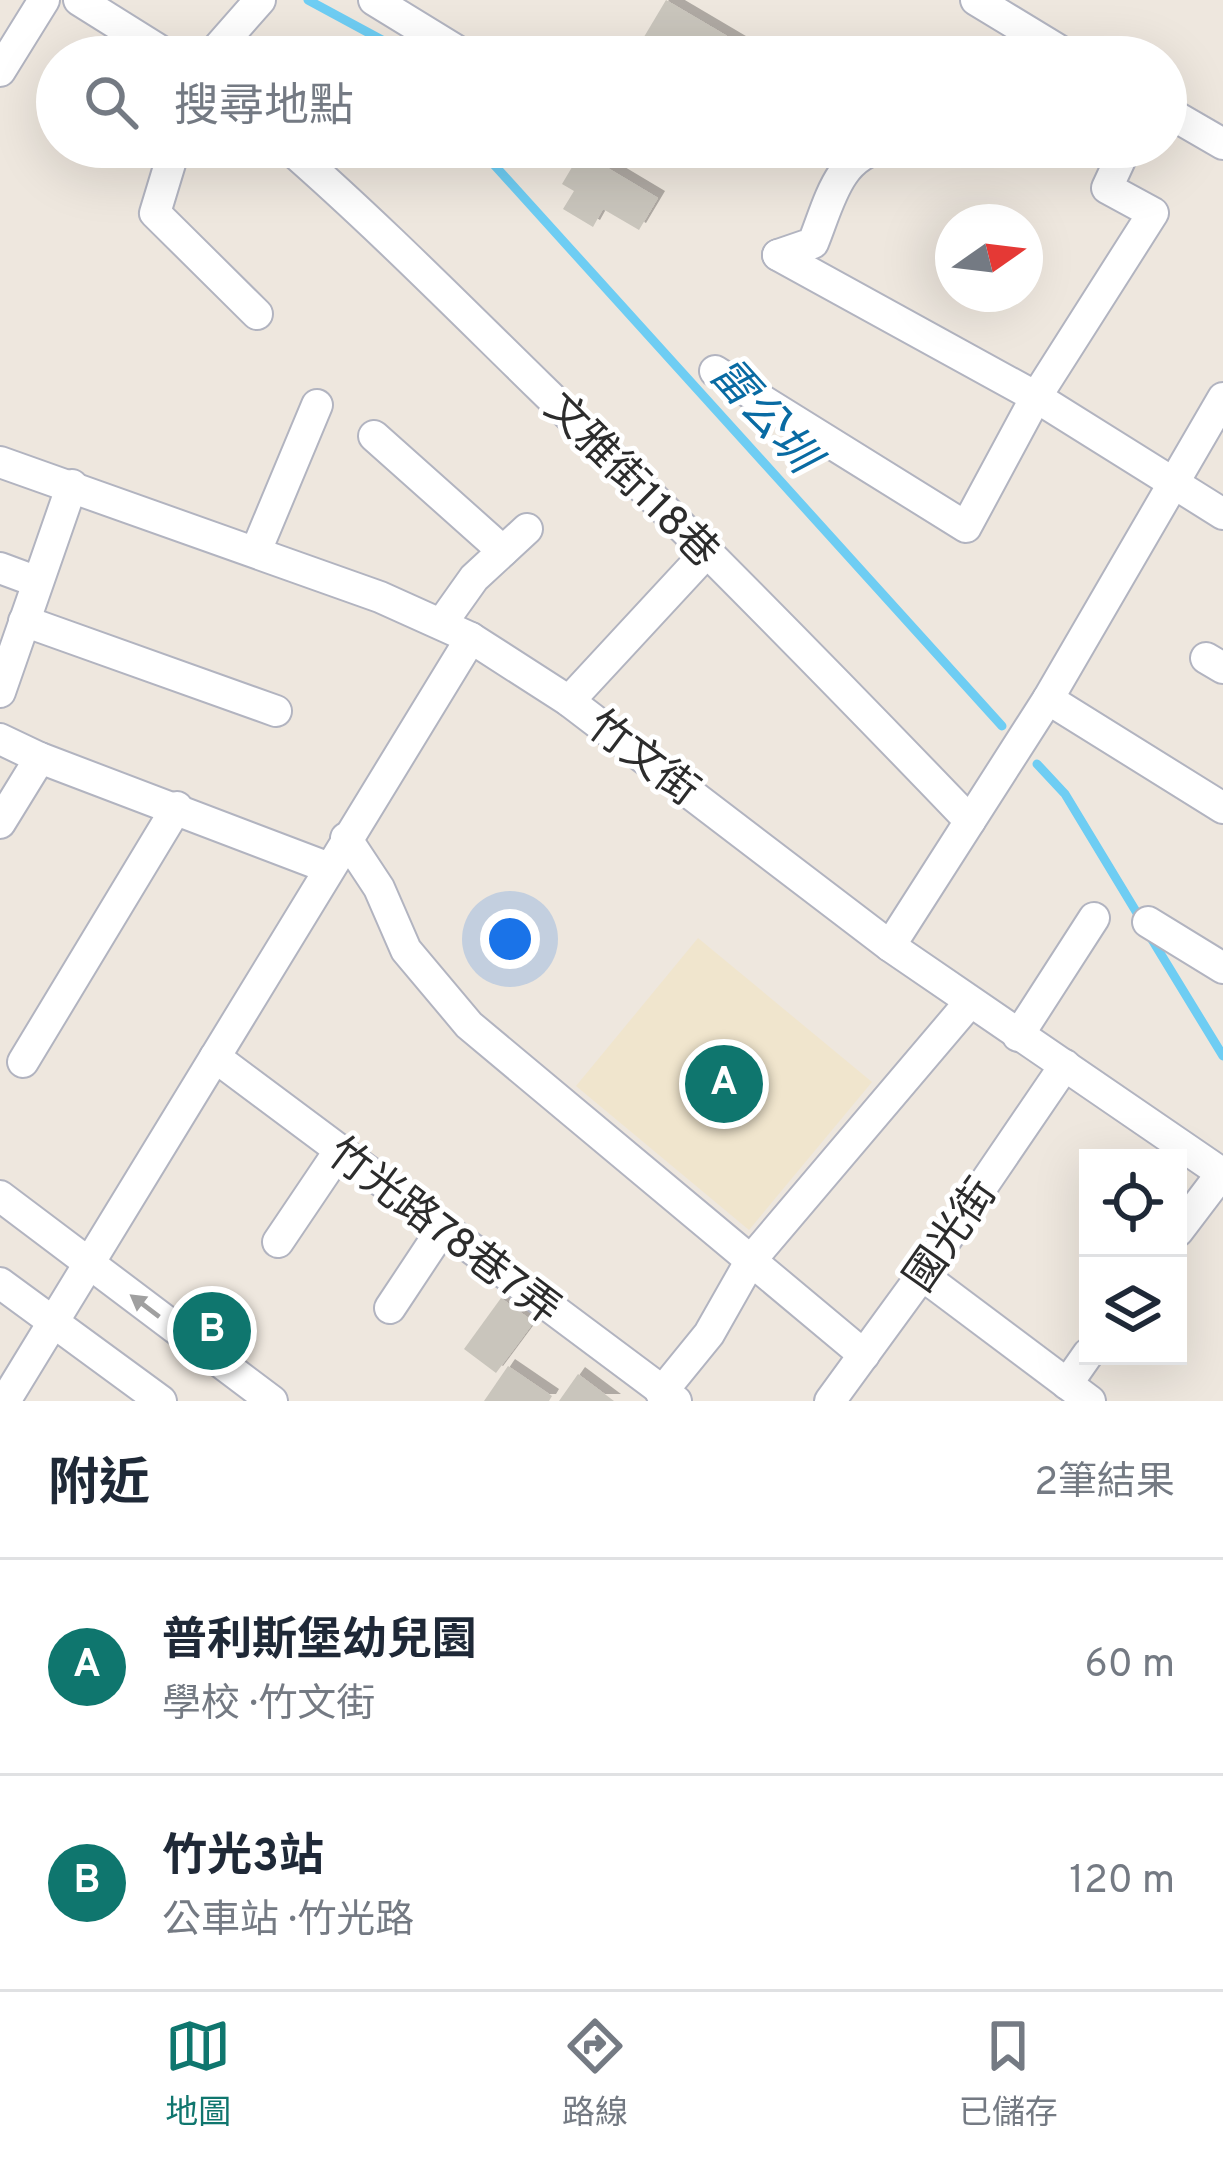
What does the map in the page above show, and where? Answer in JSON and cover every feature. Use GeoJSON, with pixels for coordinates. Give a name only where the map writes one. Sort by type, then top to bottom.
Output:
{"type":"FeatureCollection","features":[{"type":"Feature","properties":{"kind":"street"},"geometry":{"type":"LineString","coordinates":[[0,71],[44,0]]}},
{"type":"Feature","properties":{"kind":"street"},"geometry":{"type":"LineString","coordinates":[[80,0],[137,36]]}},
{"type":"Feature","properties":{"kind":"street"},"geometry":{"type":"LineString","coordinates":[[228,36],[260,0]]}},
{"type":"Feature","properties":{"kind":"street"},"geometry":{"type":"LineString","coordinates":[[374,0],[433,36]]}},
{"type":"Feature","properties":{"kind":"street"},"geometry":{"type":"LineString","coordinates":[[976,0],[1027,36]]}},
{"type":"Feature","properties":{"kind":"street"},"geometry":{"type":"LineString","coordinates":[[1187,123],[1223,144]]}},
{"type":"Feature","properties":{"kind":"street"},"geometry":{"type":"LineString","coordinates":[[169,168],[155,213],[257,314]]}},
{"type":"Feature","properties":{"kind":"street","name":"文雅街118巷"},"geometry":{"type":"LineString","coordinates":[[311,168],[707,552],[970,821]]}},
{"type":"Feature","properties":{"kind":"street"},"geometry":{"type":"LineString","coordinates":[[844,168],[813,243],[778,255],[1036,398],[1223,514]]}},
{"type":"Feature","properties":{"kind":"street"},"geometry":{"type":"LineString","coordinates":[[715,371],[966,527],[1036,398],[1153,213],[1107,188],[1116,168]]}},
{"type":"Feature","properties":{"kind":"street"},"geometry":{"type":"LineString","coordinates":[[890,946],[1048,699],[1223,398]]}},
{"type":"Feature","properties":{"kind":"street"},"geometry":{"type":"LineString","coordinates":[[256,551],[317,405]]}},
{"type":"Feature","properties":{"kind":"street"},"geometry":{"type":"LineString","coordinates":[[374,436],[503,550]]}},
{"type":"Feature","properties":{"kind":"street","name":"竹文街"},"geometry":{"type":"LineString","coordinates":[[0,462],[256,551],[471,638],[568,701],[890,946],[1223,1173]]}},
{"type":"Feature","properties":{"kind":"street"},"geometry":{"type":"LineString","coordinates":[[0,692],[72,485]]}},
{"type":"Feature","properties":{"kind":"street"},"geometry":{"type":"LineString","coordinates":[[442,623],[474,578],[527,529]]}},
{"type":"Feature","properties":{"kind":"street"},"geometry":{"type":"LineString","coordinates":[[568,701],[707,552]]}},
{"type":"Feature","properties":{"kind":"street"},"geometry":{"type":"LineString","coordinates":[[0,568],[35,581]]}},
{"type":"Feature","properties":{"kind":"street"},"geometry":{"type":"LineString","coordinates":[[24,621],[276,711]]}},
{"type":"Feature","properties":{"kind":"street"},"geometry":{"type":"LineString","coordinates":[[5,1401],[471,638]]}},
{"type":"Feature","properties":{"kind":"street"},"geometry":{"type":"LineString","coordinates":[[1048,699],[1223,808]]}},
{"type":"Feature","properties":{"kind":"street"},"geometry":{"type":"LineString","coordinates":[[0,739],[329,868]]}},
{"type":"Feature","properties":{"kind":"street"},"geometry":{"type":"LineString","coordinates":[[0,823],[40,758]]}},
{"type":"Feature","properties":{"kind":"street"},"geometry":{"type":"LineString","coordinates":[[23,1062],[177,807]]}},
{"type":"Feature","properties":{"kind":"street"},"geometry":{"type":"LineString","coordinates":[[346,838],[379,888],[406,950],[469,1025],[864,1355]]}},
{"type":"Feature","properties":{"kind":"street"},"geometry":{"type":"LineString","coordinates":[[1018,1036],[1094,918]]}},
{"type":"Feature","properties":{"kind":"street"},"geometry":{"type":"LineString","coordinates":[[1148,922],[1223,968]]}},
{"type":"Feature","properties":{"kind":"street"},"geometry":{"type":"LineString","coordinates":[[669,1397],[751,1260],[970,1002]]}},
{"type":"Feature","properties":{"kind":"street","name":"竹光路78巷7弄"},"geometry":{"type":"LineString","coordinates":[[215,1057],[669,1397]]}},
{"type":"Feature","properties":{"kind":"street","name":"國光街"},"geometry":{"type":"LineString","coordinates":[[830,1401],[1065,1065]]}},
{"type":"Feature","properties":{"kind":"street"},"geometry":{"type":"LineString","coordinates":[[278,1242],[340,1150]]}},
{"type":"Feature","properties":{"kind":"street"},"geometry":{"type":"LineString","coordinates":[[1187,1220],[1223,1173]]}},
{"type":"Feature","properties":{"kind":"street"},"geometry":{"type":"LineString","coordinates":[[0,1196],[272,1401]]}},
{"type":"Feature","properties":{"kind":"street"},"geometry":{"type":"LineString","coordinates":[[390,1308],[443,1228]]}},
{"type":"Feature","properties":{"kind":"street"},"geometry":{"type":"LineString","coordinates":[[922,1275],[1078,1392]]}},
{"type":"Feature","properties":{"kind":"street"},"geometry":{"type":"LineString","coordinates":[[0,1282],[161,1401]]}},
{"type":"Feature","properties":{"kind":"shaded area"},"geometry":{"type":"Polygon","coordinates":[[[698,938],[872,1082],[749,1230],[576,1086],[698,938]]]}},
{"type":"Feature","properties":{"kind":"building"},"geometry":{"type":"Polygon","coordinates":[[[666,0],[727,36],[645,36],[666,0]]]}},
{"type":"Feature","properties":{"kind":"building"},"geometry":{"type":"Polygon","coordinates":[[[572,168],[608,168],[658,198],[639,230],[603,209],[593,227],[563,209],[574,191],[562,184],[572,168]]]}},
{"type":"Feature","properties":{"kind":"building"},"geometry":{"type":"Polygon","coordinates":[[[501,1298],[534,1322],[496,1373],[464,1349],[501,1298]]]}},
{"type":"Feature","properties":{"kind":"building"},"geometry":{"type":"Polygon","coordinates":[[[508,1366],[552,1396],[549,1401],[484,1401],[508,1366]]]}},
{"type":"Feature","properties":{"kind":"building"},"geometry":{"type":"Polygon","coordinates":[[[578,1374],[614,1401],[559,1401],[578,1374]]]}},
{"type":"Feature","properties":{"kind":"waterway","name":"雷公圳"},"geometry":{"type":"LineString","coordinates":[[308,0],[375,36]]}},
{"type":"Feature","properties":{"kind":"waterway","name":"雷公圳"},"geometry":{"type":"LineString","coordinates":[[497,168],[1002,726]]}},
{"type":"Feature","properties":{"kind":"waterway","name":"雷公圳"},"geometry":{"type":"LineString","coordinates":[[1037,764],[1065,794],[1143,923]]}},
{"type":"Feature","properties":{"kind":"waterway","name":"雷公圳"},"geometry":{"type":"LineString","coordinates":[[1151,938],[1223,1056]]}},
{"type":"Feature","properties":{"kind":"place","name":"普利斯堡幼兒園"},"geometry":{"type":"Point","coordinates":[724,1084]}},
{"type":"Feature","properties":{"kind":"place","name":"竹光3站"},"geometry":{"type":"Point","coordinates":[212,1331]}}]}
